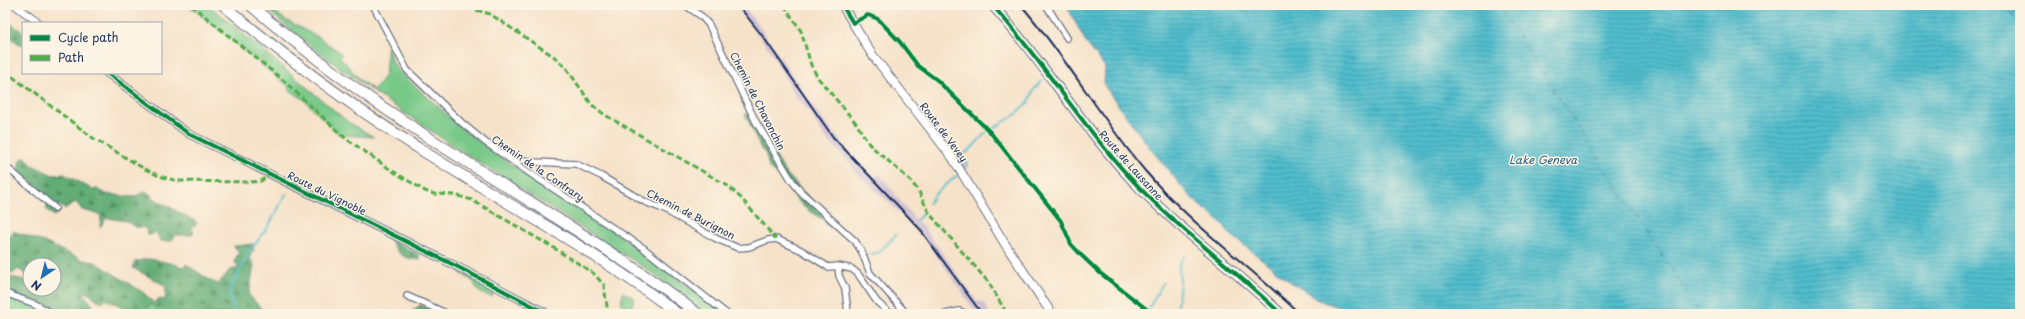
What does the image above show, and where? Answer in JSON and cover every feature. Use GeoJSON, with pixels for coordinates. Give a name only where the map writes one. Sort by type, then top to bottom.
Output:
{"type":"FeatureCollection","features":[{"type":"Feature","properties":{"kind":"highway"},"geometry":{"type":"LineString","coordinates":[[223,5],[287,56],[374,119],[436,160],[597,258],[678,314]]}},
{"type":"Feature","properties":{"kind":"highway"},"geometry":{"type":"LineString","coordinates":[[250,5],[314,56],[377,103],[474,167],[601,246],[698,314]]}},
{"type":"Feature","properties":{"kind":"main road","name":"Route de Vevey"},"geometry":{"type":"LineString","coordinates":[[842,5],[871,53],[952,156],[1005,244],[1052,314]]}},
{"type":"Feature","properties":{"kind":"main road","name":"Route de Lausanne"},"geometry":{"type":"LineString","coordinates":[[992,5],[1025,44],[1092,133],[1124,172],[1178,224],[1281,314]]}},
{"type":"Feature","properties":{"kind":"street"},"geometry":{"type":"LineString","coordinates":[[15,5],[38,22]]}},
{"type":"Feature","properties":{"kind":"street","name":"Chemin de la Confrary"},"geometry":{"type":"LineString","coordinates":[[373,5],[396,52],[415,80],[462,123],[509,158],[642,247],[727,314]]}},
{"type":"Feature","properties":{"kind":"street","name":"Chemin de Chavonchin"},"geometry":{"type":"LineString","coordinates":[[685,5],[701,16],[709,25],[756,122],[792,181],[801,192],[855,240],[862,252],[870,274],[907,314]]}},
{"type":"Feature","properties":{"kind":"street"},"geometry":{"type":"LineString","coordinates":[[1046,5],[1067,38]]}},
{"type":"Feature","properties":{"kind":"street","name":"Route du Vignoble"},"geometry":{"type":"LineString","coordinates":[[107,74],[189,134],[456,266],[548,314]]}},
{"type":"Feature","properties":{"kind":"street","name":"Chemin de Burignon"},"geometry":{"type":"LineString","coordinates":[[509,158],[535,162],[576,164],[645,202],[663,209],[715,238],[738,248],[749,247],[768,240],[776,239],[801,250],[828,267],[838,266],[852,269],[858,274],[877,302],[891,314]]}},
{"type":"Feature","properties":{"kind":"street"},"geometry":{"type":"LineString","coordinates":[[5,166],[55,208]]}},
{"type":"Feature","properties":{"kind":"street"},"geometry":{"type":"LineString","coordinates":[[838,266],[845,288],[848,314]]}},
{"type":"Feature","properties":{"kind":"street"},"geometry":{"type":"LineString","coordinates":[[7,293],[35,304],[53,314]]}},
{"type":"Feature","properties":{"kind":"street"},"geometry":{"type":"LineString","coordinates":[[406,296],[448,314]]}},
{"type":"Feature","properties":{"kind":"street"},"geometry":{"type":"LineString","coordinates":[[946,314],[959,311],[967,314]]}},
{"type":"Feature","properties":{"kind":"shaded area"},"geometry":{"type":"Polygon","coordinates":[[[735,5],[742,5],[757,23],[822,119],[869,174],[875,177],[880,174],[903,205],[927,232],[976,300],[984,303],[990,314],[977,314],[928,243],[904,217],[853,169],[852,165],[823,135],[809,111],[797,99],[769,49],[735,5]]]}},
{"type":"Feature","properties":{"kind":"green space"},"geometry":{"type":"Polygon","coordinates":[[[188,5],[209,5],[348,122],[374,137],[339,135],[303,99],[288,89],[289,87],[188,5]]]}},
{"type":"Feature","properties":{"kind":"green space"},"geometry":{"type":"Polygon","coordinates":[[[261,5],[267,5],[284,19],[320,38],[342,54],[340,57],[361,81],[374,90],[385,75],[388,41],[391,60],[399,71],[465,131],[518,169],[624,238],[724,314],[707,314],[648,270],[455,147],[375,93],[313,48],[261,5]]]}},
{"type":"Feature","properties":{"kind":"green space"},"geometry":{"type":"Polygon","coordinates":[[[5,20],[22,31],[22,44],[21,45],[5,34],[5,20]]]}},
{"type":"Feature","properties":{"kind":"green space"},"geometry":{"type":"Polygon","coordinates":[[[750,113],[785,172],[836,226],[834,229],[825,224],[827,221],[809,211],[799,202],[788,186],[784,184],[780,175],[779,176],[769,168],[766,154],[761,149],[745,114],[750,113]]]}},
{"type":"Feature","properties":{"kind":"green space"},"geometry":{"type":"Polygon","coordinates":[[[25,157],[32,165],[53,175],[64,174],[90,188],[97,189],[106,194],[134,197],[146,191],[155,199],[195,221],[197,224],[191,227],[194,232],[191,235],[177,235],[171,241],[160,241],[156,232],[151,235],[147,235],[146,228],[137,228],[126,221],[107,218],[100,227],[101,215],[82,210],[76,202],[65,209],[57,204],[60,212],[54,216],[46,209],[48,199],[32,183],[17,172],[20,160],[25,157]]]}},
{"type":"Feature","properties":{"kind":"green space"},"geometry":{"type":"Polygon","coordinates":[[[13,231],[44,242],[83,260],[95,262],[144,293],[154,303],[158,299],[165,300],[166,286],[133,268],[135,262],[148,259],[183,267],[186,264],[218,284],[230,270],[239,268],[234,261],[239,252],[234,246],[253,244],[254,251],[251,252],[250,259],[254,264],[249,295],[266,314],[156,314],[157,310],[151,304],[145,311],[138,313],[105,299],[102,303],[86,292],[84,294],[93,306],[85,309],[79,306],[78,314],[57,314],[5,289],[5,283],[11,277],[22,280],[22,297],[62,297],[62,257],[22,257],[22,272],[18,269],[13,274],[5,268],[5,236],[10,237],[13,231]]]}},
{"type":"Feature","properties":{"kind":"green space"},"geometry":{"type":"Polygon","coordinates":[[[388,235],[392,237],[399,246],[403,246],[419,255],[420,260],[403,256],[396,250],[388,235]]]}},
{"type":"Feature","properties":{"kind":"green space"},"geometry":{"type":"Polygon","coordinates":[[[458,269],[495,290],[492,297],[480,292],[474,282],[459,272],[458,269]]]}},
{"type":"Feature","properties":{"kind":"green space"},"geometry":{"type":"Polygon","coordinates":[[[5,288],[57,314],[5,314],[5,288]]]}},
{"type":"Feature","properties":{"kind":"green space"},"geometry":{"type":"Polygon","coordinates":[[[623,292],[635,298],[631,308],[621,304],[623,292]]]}},
{"type":"Feature","properties":{"kind":"green space"},"geometry":{"type":"Polygon","coordinates":[[[151,304],[157,310],[156,314],[137,314],[145,311],[151,304]]]}},
{"type":"Feature","properties":{"kind":"green space"},"geometry":{"type":"Polygon","coordinates":[[[420,305],[435,311],[437,314],[409,314],[420,305]]]}},
{"type":"Feature","properties":{"kind":"water","name":"Lake Geneva"},"geometry":{"type":"Polygon","coordinates":[[[1066,5],[2020,5],[2020,314],[1358,314],[1321,301],[1292,283],[1230,234],[1217,219],[1192,198],[1146,143],[1104,85],[1105,67],[1087,44],[1066,5]]]}},
{"type":"Feature","properties":{"kind":"waterway"},"geometry":{"type":"LineString","coordinates":[[991,130],[1018,113],[1021,108],[1028,104],[1034,89],[1042,81]]}},
{"type":"Feature","properties":{"kind":"waterway"},"geometry":{"type":"LineString","coordinates":[[965,169],[967,165],[962,155],[987,132]]}},
{"type":"Feature","properties":{"kind":"waterway"},"geometry":{"type":"LineString","coordinates":[[929,203],[935,194],[959,174]]}},
{"type":"Feature","properties":{"kind":"waterway"},"geometry":{"type":"LineString","coordinates":[[235,314],[229,292],[248,254],[269,225],[286,194]]}},
{"type":"Feature","properties":{"kind":"waterway"},"geometry":{"type":"LineString","coordinates":[[917,220],[924,212]]}},
{"type":"Feature","properties":{"kind":"waterway"},"geometry":{"type":"LineString","coordinates":[[870,255],[879,252],[896,235]]}},
{"type":"Feature","properties":{"kind":"waterway"},"geometry":{"type":"LineString","coordinates":[[1176,314],[1180,284],[1179,264],[1184,256]]}},
{"type":"Feature","properties":{"kind":"waterway"},"geometry":{"type":"LineString","coordinates":[[1149,308],[1163,283]]}},
{"type":"Feature","properties":{"kind":"ferry route"},"geometry":{"type":"LineString","coordinates":[[1498,5],[1701,314]]}},
{"type":"Feature","properties":{"kind":"ferry route"},"geometry":{"type":"LineString","coordinates":[[2005,5],[2020,24]]}},
{"type":"Feature","properties":{"kind":"railway"},"geometry":{"type":"LineString","coordinates":[[738,5],[764,38],[833,137],[919,228],[982,314]]}},
{"type":"Feature","properties":{"kind":"railway"},"geometry":{"type":"LineString","coordinates":[[1021,5],[1054,46],[1114,131],[1146,172],[1201,228],[1300,314]]}},
{"type":"Feature","properties":{"kind":"marked path"},"geometry":{"type":"LineString","coordinates":[[191,5],[283,80],[344,137],[391,170],[425,191],[434,194],[455,195],[472,200],[554,248],[593,273],[604,285],[608,314]]}},
{"type":"Feature","properties":{"kind":"marked path"},"geometry":{"type":"LineString","coordinates":[[459,5],[490,14],[556,58],[567,69],[592,105],[605,115],[728,186],[741,198],[776,239]]}},
{"type":"Feature","properties":{"kind":"marked path"},"geometry":{"type":"LineString","coordinates":[[784,5],[801,31],[811,65],[818,78],[856,123],[869,144],[911,181],[919,192],[929,213],[989,283],[1007,314]]}},
{"type":"Feature","properties":{"kind":"marked path"},"geometry":{"type":"LineString","coordinates":[[5,71],[93,138],[159,176],[178,181],[250,182],[261,181],[269,174]]}},
{"type":"Feature","properties":{"kind":"cycle path"},"geometry":{"type":"LineString","coordinates":[[842,5],[853,23],[868,15],[878,19],[900,42],[918,66],[937,80],[990,132],[1061,221],[1071,244],[1081,255],[1100,273],[1153,314]]}},
{"type":"Feature","properties":{"kind":"cycle path"},"geometry":{"type":"LineString","coordinates":[[992,5],[1010,25],[1090,130],[1124,171],[1161,209],[1281,314]]}},
{"type":"Feature","properties":{"kind":"cycle path"},"geometry":{"type":"LineString","coordinates":[[108,74],[189,134],[456,266],[548,314]]}}]}
